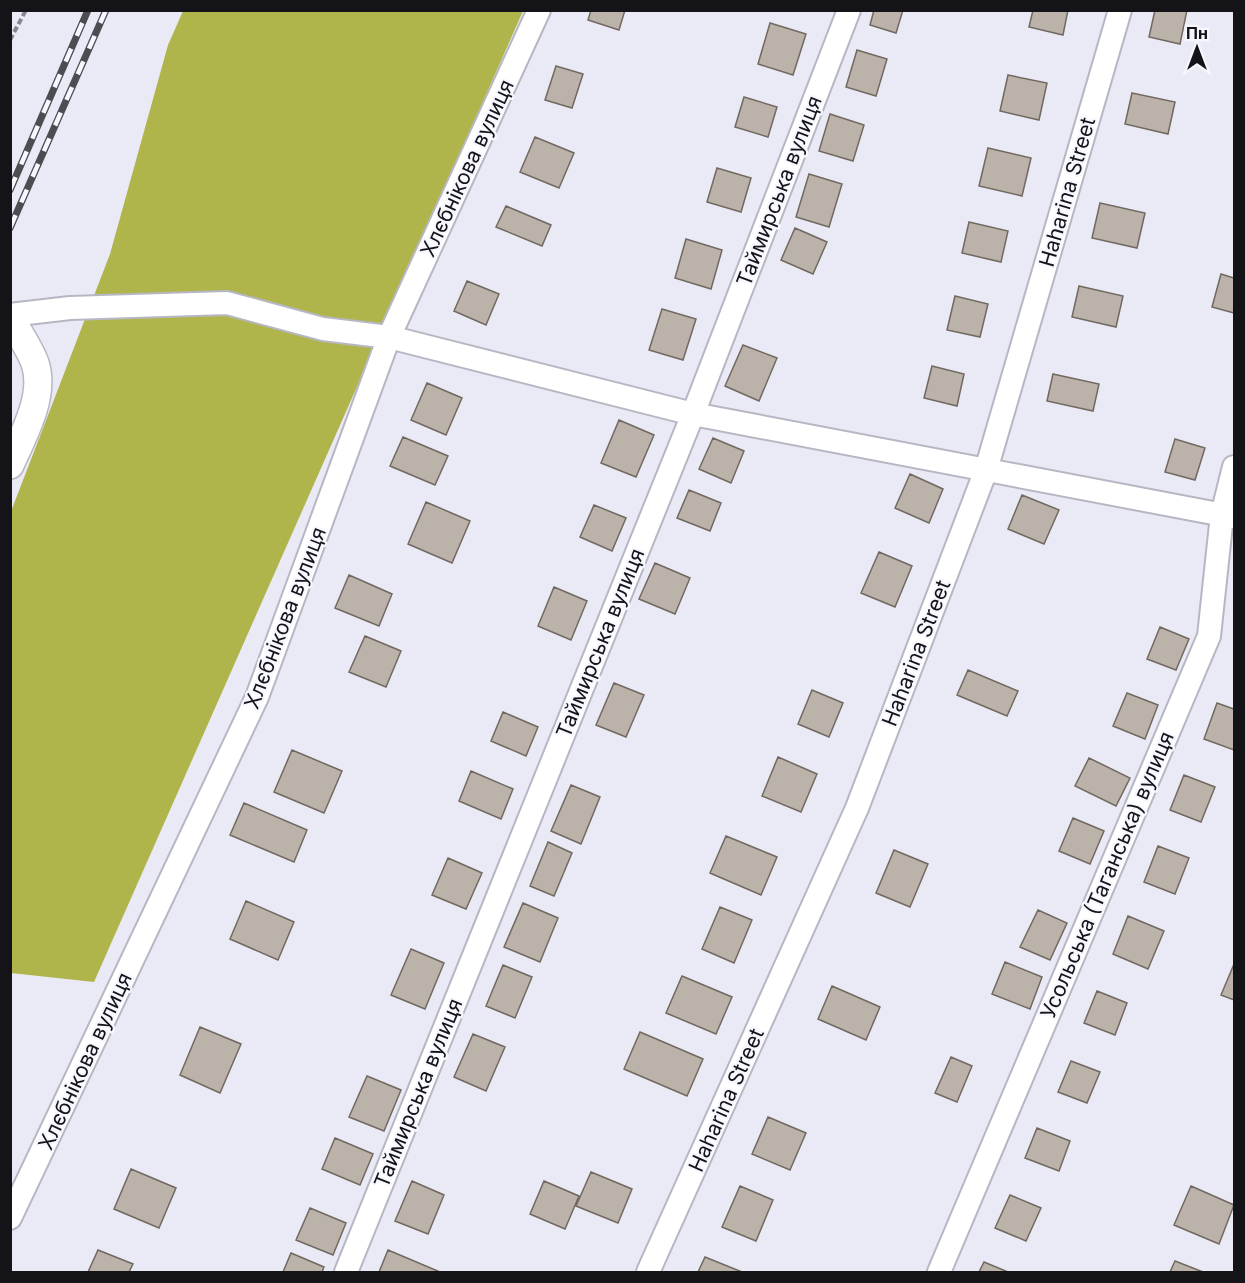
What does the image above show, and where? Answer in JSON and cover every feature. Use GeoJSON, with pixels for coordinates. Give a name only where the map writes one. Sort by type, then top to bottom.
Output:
{"type":"FeatureCollection","features":[{"type":"Feature","properties":{"kind":"street","name":"Хлєбнікова вулиця"},"geometry":{"type":"LineString","coordinates":[[10,1218],[257,697],[389,337],[539,10]]}},
{"type":"Feature","properties":{"kind":"street","name":"Таймирська вулиця"},"geometry":{"type":"LineString","coordinates":[[346,1272],[693,414],[849,10]]}},
{"type":"Feature","properties":{"kind":"street","name":"Haharina Street"},"geometry":{"type":"LineString","coordinates":[[648,1272],[857,808],[986,470],[1120,10]]}},
{"type":"Feature","properties":{"kind":"street"},"geometry":{"type":"LineString","coordinates":[[10,465],[34,406],[37,386],[35,363],[10,316],[70,308],[227,303],[322,329],[389,337],[693,414],[1228,516]]}},
{"type":"Feature","properties":{"kind":"street","name":"Усольська (Таганська) вулиця"},"geometry":{"type":"LineString","coordinates":[[939,1272],[1209,636],[1234,467]]}},
{"type":"Feature","properties":{"kind":"path"},"geometry":{"type":"LineString","coordinates":[[10,40],[26,10]]}},
{"type":"Feature","properties":{"kind":"green space"},"geometry":{"type":"Polygon","coordinates":[[[183,11],[523,11],[94,982],[11,973],[10,514],[110,254],[168,45],[183,11]]]}},
{"type":"Feature","properties":{"kind":"building"},"geometry":{"type":"Polygon","coordinates":[[[591,10],[625,10],[619,30],[588,20],[591,10]]]}},
{"type":"Feature","properties":{"kind":"building"},"geometry":{"type":"Polygon","coordinates":[[[874,10],[903,10],[896,33],[870,25],[874,10]]]}},
{"type":"Feature","properties":{"kind":"building"},"geometry":{"type":"Polygon","coordinates":[[[1033,10],[1068,10],[1063,35],[1029,27],[1033,10]]]}},
{"type":"Feature","properties":{"kind":"building"},"geometry":{"type":"Polygon","coordinates":[[[1155,10],[1187,10],[1180,44],[1149,37],[1155,10]]]}},
{"type":"Feature","properties":{"kind":"building"},"geometry":{"type":"Polygon","coordinates":[[[770,23],[806,34],[793,75],[758,64],[770,23]]]}},
{"type":"Feature","properties":{"kind":"building"},"geometry":{"type":"Polygon","coordinates":[[[857,50],[887,59],[876,96],[846,87],[857,50]]]}},
{"type":"Feature","properties":{"kind":"building"},"geometry":{"type":"Polygon","coordinates":[[[556,66],[583,74],[572,108],[545,100],[556,66]]]}},
{"type":"Feature","properties":{"kind":"building"},"geometry":{"type":"Polygon","coordinates":[[[1008,75],[1047,83],[1039,120],[1000,111],[1008,75]]]}},
{"type":"Feature","properties":{"kind":"building"},"geometry":{"type":"Polygon","coordinates":[[[1132,93],[1175,102],[1168,134],[1125,124],[1132,93]]]}},
{"type":"Feature","properties":{"kind":"building"},"geometry":{"type":"Polygon","coordinates":[[[744,97],[777,107],[768,137],[735,127],[744,97]]]}},
{"type":"Feature","properties":{"kind":"building"},"geometry":{"type":"Polygon","coordinates":[[[830,114],[864,125],[853,161],[819,151],[830,114]]]}},
{"type":"Feature","properties":{"kind":"building"},"geometry":{"type":"Polygon","coordinates":[[[535,137],[574,153],[559,188],[520,172],[535,137]]]}},
{"type":"Feature","properties":{"kind":"building"},"geometry":{"type":"Polygon","coordinates":[[[988,148],[1031,158],[1022,196],[979,186],[988,148]]]}},
{"type":"Feature","properties":{"kind":"building"},"geometry":{"type":"Polygon","coordinates":[[[717,168],[751,178],[741,212],[707,202],[717,168]]]}},
{"type":"Feature","properties":{"kind":"building"},"geometry":{"type":"Polygon","coordinates":[[[809,174],[842,184],[829,227],[796,217],[809,174]]]}},
{"type":"Feature","properties":{"kind":"building"},"geometry":{"type":"Polygon","coordinates":[[[1100,203],[1145,213],[1137,248],[1092,238],[1100,203]]]}},
{"type":"Feature","properties":{"kind":"building"},"geometry":{"type":"Polygon","coordinates":[[[506,206],[551,225],[542,246],[496,227],[506,206]]]}},
{"type":"Feature","properties":{"kind":"building"},"geometry":{"type":"Polygon","coordinates":[[[969,222],[1008,231],[1001,262],[962,253],[969,222]]]}},
{"type":"Feature","properties":{"kind":"building"},"geometry":{"type":"Polygon","coordinates":[[[795,228],[827,242],[813,274],[781,260],[795,228]]]}},
{"type":"Feature","properties":{"kind":"building"},"geometry":{"type":"Polygon","coordinates":[[[686,239],[722,250],[711,289],[675,278],[686,239]]]}},
{"type":"Feature","properties":{"kind":"building"},"geometry":{"type":"Polygon","coordinates":[[[1221,274],[1234,278],[1234,313],[1212,307],[1221,274]]]}},
{"type":"Feature","properties":{"kind":"building"},"geometry":{"type":"Polygon","coordinates":[[[467,281],[499,294],[486,325],[454,311],[467,281]]]}},
{"type":"Feature","properties":{"kind":"building"},"geometry":{"type":"Polygon","coordinates":[[[1079,286],[1123,296],[1116,327],[1072,317],[1079,286]]]}},
{"type":"Feature","properties":{"kind":"building"},"geometry":{"type":"Polygon","coordinates":[[[955,296],[988,304],[980,337],[947,330],[955,296]]]}},
{"type":"Feature","properties":{"kind":"building"},"geometry":{"type":"Polygon","coordinates":[[[662,309],[696,319],[683,360],[649,350],[662,309]]]}},
{"type":"Feature","properties":{"kind":"building"},"geometry":{"type":"Polygon","coordinates":[[[743,345],[777,358],[759,401],[725,386],[743,345]]]}},
{"type":"Feature","properties":{"kind":"building"},"geometry":{"type":"Polygon","coordinates":[[[932,366],[964,374],[957,406],[924,398],[932,366]]]}},
{"type":"Feature","properties":{"kind":"building"},"geometry":{"type":"Polygon","coordinates":[[[1053,374],[1099,384],[1093,411],[1047,401],[1053,374]]]}},
{"type":"Feature","properties":{"kind":"building"},"geometry":{"type":"Polygon","coordinates":[[[427,383],[462,398],[446,435],[411,420],[427,383]]]}},
{"type":"Feature","properties":{"kind":"building"},"geometry":{"type":"Polygon","coordinates":[[[619,420],[654,435],[636,477],[601,463],[619,420]]]}},
{"type":"Feature","properties":{"kind":"building"},"geometry":{"type":"Polygon","coordinates":[[[403,437],[448,456],[435,485],[390,466],[403,437]]]}},
{"type":"Feature","properties":{"kind":"building"},"geometry":{"type":"Polygon","coordinates":[[[713,438],[744,451],[731,483],[699,469],[713,438]]]}},
{"type":"Feature","properties":{"kind":"building"},"geometry":{"type":"Polygon","coordinates":[[[1175,439],[1205,448],[1195,480],[1165,472],[1175,439]]]}},
{"type":"Feature","properties":{"kind":"building"},"geometry":{"type":"Polygon","coordinates":[[[910,474],[943,489],[929,523],[895,508],[910,474]]]}},
{"type":"Feature","properties":{"kind":"building"},"geometry":{"type":"Polygon","coordinates":[[[689,490],[721,503],[710,531],[677,518],[689,490]]]}},
{"type":"Feature","properties":{"kind":"building"},"geometry":{"type":"Polygon","coordinates":[[[1022,495],[1059,510],[1044,544],[1008,529],[1022,495]]]}},
{"type":"Feature","properties":{"kind":"building"},"geometry":{"type":"Polygon","coordinates":[[[426,502],[470,521],[452,563],[408,544],[426,502]]]}},
{"type":"Feature","properties":{"kind":"building"},"geometry":{"type":"Polygon","coordinates":[[[594,505],[626,518],[612,551],[580,537],[594,505]]]}},
{"type":"Feature","properties":{"kind":"building"},"geometry":{"type":"Polygon","coordinates":[[[879,552],[912,566],[895,607],[861,593],[879,552]]]}},
{"type":"Feature","properties":{"kind":"building"},"geometry":{"type":"Polygon","coordinates":[[[655,563],[690,578],[675,614],[639,599],[655,563]]]}},
{"type":"Feature","properties":{"kind":"building"},"geometry":{"type":"Polygon","coordinates":[[[349,575],[392,594],[379,626],[335,608],[349,575]]]}},
{"type":"Feature","properties":{"kind":"building"},"geometry":{"type":"Polygon","coordinates":[[[554,587],[587,601],[571,640],[538,626],[554,587]]]}},
{"type":"Feature","properties":{"kind":"building"},"geometry":{"type":"Polygon","coordinates":[[[1160,627],[1189,639],[1176,670],[1147,659],[1160,627]]]}},
{"type":"Feature","properties":{"kind":"building"},"geometry":{"type":"Polygon","coordinates":[[[365,636],[401,651],[386,687],[349,672],[365,636]]]}},
{"type":"Feature","properties":{"kind":"building"},"geometry":{"type":"Polygon","coordinates":[[[968,670],[1018,691],[1007,716],[957,695],[968,670]]]}},
{"type":"Feature","properties":{"kind":"building"},"geometry":{"type":"Polygon","coordinates":[[[614,683],[644,695],[626,737],[596,725],[614,683]]]}},
{"type":"Feature","properties":{"kind":"building"},"geometry":{"type":"Polygon","coordinates":[[[812,690],[843,703],[829,737],[798,724],[812,690]]]}},
{"type":"Feature","properties":{"kind":"building"},"geometry":{"type":"Polygon","coordinates":[[[1127,693],[1158,705],[1145,739],[1113,726],[1127,693]]]}},
{"type":"Feature","properties":{"kind":"building"},"geometry":{"type":"Polygon","coordinates":[[[1217,703],[1234,709],[1234,750],[1204,739],[1217,703]]]}},
{"type":"Feature","properties":{"kind":"building"},"geometry":{"type":"Polygon","coordinates":[[[503,712],[538,727],[526,756],[491,741],[503,712]]]}},
{"type":"Feature","properties":{"kind":"building"},"geometry":{"type":"Polygon","coordinates":[[[292,750],[342,771],[324,813],[274,792],[292,750]]]}},
{"type":"Feature","properties":{"kind":"building"},"geometry":{"type":"Polygon","coordinates":[[[778,757],[817,774],[801,812],[762,796],[778,757]]]}},
{"type":"Feature","properties":{"kind":"building"},"geometry":{"type":"Polygon","coordinates":[[[1089,758],[1130,778],[1116,806],[1075,786],[1089,758]]]}},
{"type":"Feature","properties":{"kind":"building"},"geometry":{"type":"Polygon","coordinates":[[[471,771],[513,789],[501,819],[459,801],[471,771]]]}},
{"type":"Feature","properties":{"kind":"building"},"geometry":{"type":"Polygon","coordinates":[[[1184,775],[1215,787],[1201,822],[1170,810],[1184,775]]]}},
{"type":"Feature","properties":{"kind":"building"},"geometry":{"type":"Polygon","coordinates":[[[571,785],[600,797],[581,844],[551,831],[571,785]]]}},
{"type":"Feature","properties":{"kind":"building"},"geometry":{"type":"Polygon","coordinates":[[[244,803],[307,830],[294,862],[230,835],[244,803]]]}},
{"type":"Feature","properties":{"kind":"building"},"geometry":{"type":"Polygon","coordinates":[[[1073,818],[1104,831],[1090,864],[1059,851],[1073,818]]]}},
{"type":"Feature","properties":{"kind":"building"},"geometry":{"type":"Polygon","coordinates":[[[726,836],[777,857],[761,895],[710,873],[726,836]]]}},
{"type":"Feature","properties":{"kind":"building"},"geometry":{"type":"Polygon","coordinates":[[[548,842],[572,853],[554,896],[530,886],[548,842]]]}},
{"type":"Feature","properties":{"kind":"building"},"geometry":{"type":"Polygon","coordinates":[[[1158,846],[1189,858],[1175,894],[1144,882],[1158,846]]]}},
{"type":"Feature","properties":{"kind":"building"},"geometry":{"type":"Polygon","coordinates":[[[894,850],[928,864],[910,907],[876,893],[894,850]]]}},
{"type":"Feature","properties":{"kind":"building"},"geometry":{"type":"Polygon","coordinates":[[[448,858],[482,873],[466,909],[432,895],[448,858]]]}},
{"type":"Feature","properties":{"kind":"building"},"geometry":{"type":"Polygon","coordinates":[[[246,901],[294,922],[278,960],[230,939],[246,901]]]}},
{"type":"Feature","properties":{"kind":"building"},"geometry":{"type":"Polygon","coordinates":[[[523,903],[558,918],[540,962],[504,947],[523,903]]]}},
{"type":"Feature","properties":{"kind":"building"},"geometry":{"type":"Polygon","coordinates":[[[720,907],[752,920],[734,963],[702,949],[720,907]]]}},
{"type":"Feature","properties":{"kind":"building"},"geometry":{"type":"Polygon","coordinates":[[[1038,910],[1067,923],[1050,960],[1020,947],[1038,910]]]}},
{"type":"Feature","properties":{"kind":"building"},"geometry":{"type":"Polygon","coordinates":[[[1128,916],[1164,931],[1148,969],[1113,954],[1128,916]]]}},
{"type":"Feature","properties":{"kind":"building"},"geometry":{"type":"Polygon","coordinates":[[[411,949],[444,963],[425,1009],[391,995],[411,949]]]}},
{"type":"Feature","properties":{"kind":"building"},"geometry":{"type":"Polygon","coordinates":[[[1005,962],[1042,977],[1030,1009],[992,994],[1005,962]]]}},
{"type":"Feature","properties":{"kind":"building"},"geometry":{"type":"Polygon","coordinates":[[[1234,964],[1234,1000],[1221,995],[1234,964]]]}},
{"type":"Feature","properties":{"kind":"building"},"geometry":{"type":"Polygon","coordinates":[[[503,965],[532,977],[515,1018],[486,1006],[503,965]]]}},
{"type":"Feature","properties":{"kind":"building"},"geometry":{"type":"Polygon","coordinates":[[[682,976],[732,997],[716,1034],[666,1013],[682,976]]]}},
{"type":"Feature","properties":{"kind":"building"},"geometry":{"type":"Polygon","coordinates":[[[832,986],[880,1007],[866,1040],[818,1019],[832,986]]]}},
{"type":"Feature","properties":{"kind":"building"},"geometry":{"type":"Polygon","coordinates":[[[1097,991],[1127,1003],[1115,1035],[1084,1023],[1097,991]]]}},
{"type":"Feature","properties":{"kind":"building"},"geometry":{"type":"Polygon","coordinates":[[[200,1027],[241,1044],[220,1093],[180,1075],[200,1027]]]}},
{"type":"Feature","properties":{"kind":"building"},"geometry":{"type":"Polygon","coordinates":[[[640,1032],[703,1059],[687,1096],[624,1069],[640,1032]]]}},
{"type":"Feature","properties":{"kind":"building"},"geometry":{"type":"Polygon","coordinates":[[[473,1034],[505,1047],[486,1091],[454,1077],[473,1034]]]}},
{"type":"Feature","properties":{"kind":"building"},"geometry":{"type":"Polygon","coordinates":[[[951,1057],[972,1066],[957,1102],[935,1093],[951,1057]]]}},
{"type":"Feature","properties":{"kind":"building"},"geometry":{"type":"Polygon","coordinates":[[[1071,1061],[1100,1072],[1087,1103],[1058,1092],[1071,1061]]]}},
{"type":"Feature","properties":{"kind":"building"},"geometry":{"type":"Polygon","coordinates":[[[367,1076],[401,1090],[384,1131],[349,1117],[367,1076]]]}},
{"type":"Feature","properties":{"kind":"building"},"geometry":{"type":"Polygon","coordinates":[[[768,1117],[806,1133],[790,1170],[752,1154],[768,1117]]]}},
{"type":"Feature","properties":{"kind":"building"},"geometry":{"type":"Polygon","coordinates":[[[1037,1128],[1070,1141],[1059,1171],[1025,1158],[1037,1128]]]}},
{"type":"Feature","properties":{"kind":"building"},"geometry":{"type":"Polygon","coordinates":[[[335,1138],[373,1154],[360,1185],[322,1169],[335,1138]]]}},
{"type":"Feature","properties":{"kind":"building"},"geometry":{"type":"Polygon","coordinates":[[[131,1169],[176,1188],[159,1228],[114,1209],[131,1169]]]}},
{"type":"Feature","properties":{"kind":"building"},"geometry":{"type":"Polygon","coordinates":[[[591,1172],[632,1189],[618,1223],[576,1206],[591,1172]]]}},
{"type":"Feature","properties":{"kind":"building"},"geometry":{"type":"Polygon","coordinates":[[[412,1181],[444,1195],[428,1234],[395,1221],[412,1181]]]}},
{"type":"Feature","properties":{"kind":"building"},"geometry":{"type":"Polygon","coordinates":[[[544,1181],[579,1196],[565,1229],[530,1214],[544,1181]]]}},
{"type":"Feature","properties":{"kind":"building"},"geometry":{"type":"Polygon","coordinates":[[[740,1186],[773,1200],[756,1241],[722,1227],[740,1186]]]}},
{"type":"Feature","properties":{"kind":"building"},"geometry":{"type":"Polygon","coordinates":[[[1191,1186],[1234,1205],[1219,1244],[1174,1225],[1191,1186]]]}},
{"type":"Feature","properties":{"kind":"building"},"geometry":{"type":"Polygon","coordinates":[[[1010,1195],[1041,1208],[1026,1241],[995,1228],[1010,1195]]]}},
{"type":"Feature","properties":{"kind":"building"},"geometry":{"type":"Polygon","coordinates":[[[310,1208],[346,1223],[333,1255],[296,1240],[310,1208]]]}},
{"type":"Feature","properties":{"kind":"building"},"geometry":{"type":"Polygon","coordinates":[[[98,1250],[133,1264],[129,1272],[88,1272],[98,1250]]]}},
{"type":"Feature","properties":{"kind":"building"},"geometry":{"type":"Polygon","coordinates":[[[388,1250],[440,1272],[379,1272],[388,1250]]]}},
{"type":"Feature","properties":{"kind":"building"},"geometry":{"type":"Polygon","coordinates":[[[291,1253],[324,1267],[322,1272],[283,1272],[291,1253]]]}},
{"type":"Feature","properties":{"kind":"building"},"geometry":{"type":"Polygon","coordinates":[[[705,1257],[742,1272],[698,1272],[705,1257]]]}},
{"type":"Feature","properties":{"kind":"building"},"geometry":{"type":"Polygon","coordinates":[[[1175,1261],[1203,1272],[1170,1272],[1175,1261]]]}},
{"type":"Feature","properties":{"kind":"building"},"geometry":{"type":"Polygon","coordinates":[[[984,1262],[1008,1272],[979,1272],[984,1262]]]}},
{"type":"Feature","properties":{"kind":"railway"},"geometry":{"type":"LineString","coordinates":[[10,190],[88,10]]}},
{"type":"Feature","properties":{"kind":"railway"},"geometry":{"type":"LineString","coordinates":[[10,228],[106,10]]}}]}
